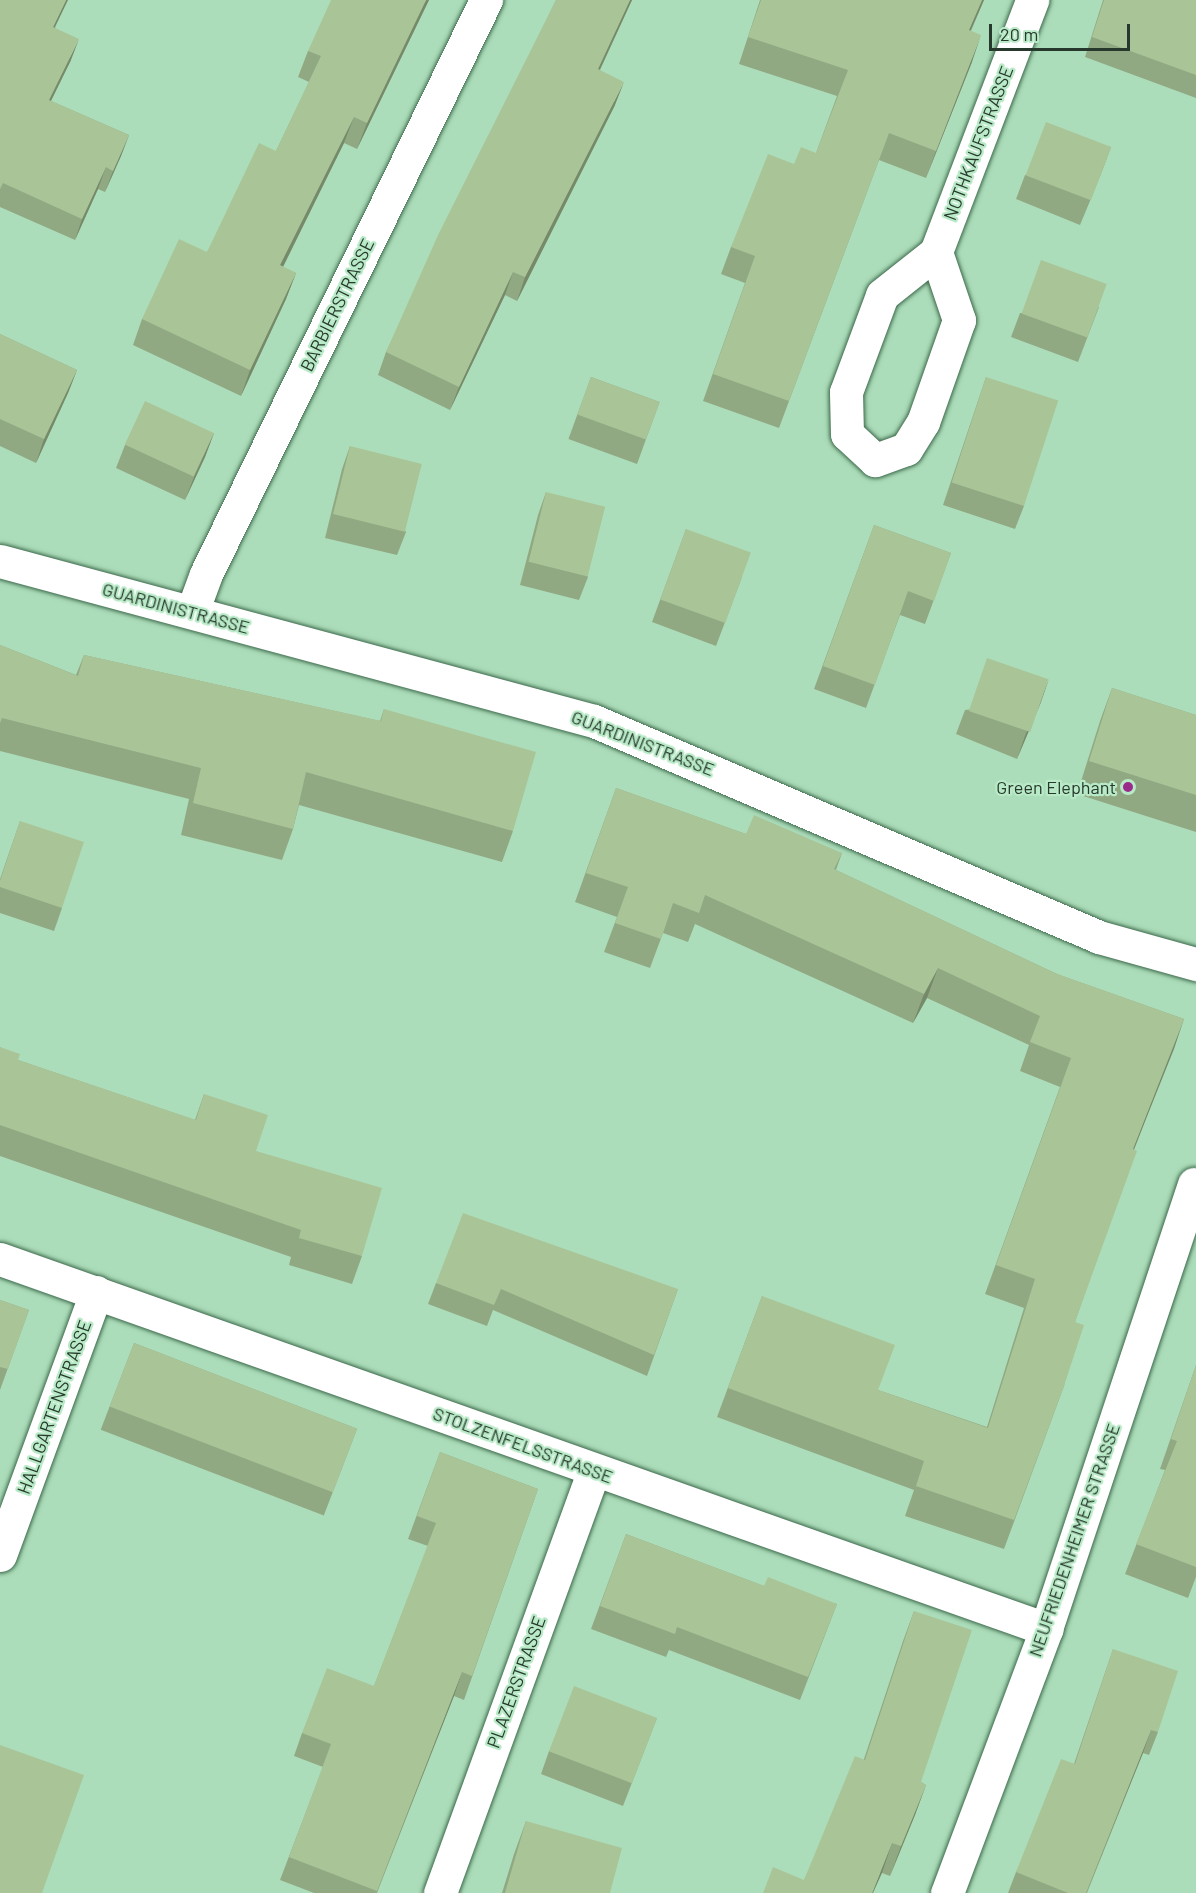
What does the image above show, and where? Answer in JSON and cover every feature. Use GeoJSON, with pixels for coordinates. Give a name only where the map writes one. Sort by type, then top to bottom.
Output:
{"type":"FeatureCollection","features":[{"type":"Feature","properties":{"kind":"street","name":"BARBIERSTRASSE"},"geometry":{"type":"LineString","coordinates":[[192,612],[206,574],[486,0]]}},
{"type":"Feature","properties":{"kind":"street","name":"NOTHKAUFSTRASSE"},"geometry":{"type":"LineString","coordinates":[[936,252],[1032,0]]}},
{"type":"Feature","properties":{"kind":"street"},"geometry":{"type":"LineString","coordinates":[[936,252],[959,320],[923,422],[906,449],[875,460],[848,434],[846,392],[882,295],[936,252]]}},
{"type":"Feature","properties":{"kind":"street","name":"GUARDINISTRASSE"},"geometry":{"type":"LineString","coordinates":[[0,561],[594,721],[1099,937],[1196,964]]}},
{"type":"Feature","properties":{"kind":"street","name":"NEUFRIEDENHEIMER STRASSE"},"geometry":{"type":"LineString","coordinates":[[947,1893],[1046,1629],[1194,1185]]}},
{"type":"Feature","properties":{"kind":"street","name":"STOLZENFELSSTRASSE"},"geometry":{"type":"LineString","coordinates":[[0,1259],[593,1472],[1046,1629]]}},
{"type":"Feature","properties":{"kind":"street","name":"HALLGARTENSTRASSE"},"geometry":{"type":"LineString","coordinates":[[0,1555],[96,1292]]}},
{"type":"Feature","properties":{"kind":"street","name":"PLAZERSTRASSE"},"geometry":{"type":"LineString","coordinates":[[440,1893],[593,1472]]}},
{"type":"Feature","properties":{"kind":"building"},"geometry":{"type":"Polygon","coordinates":[[[0,0],[66,0],[53,27],[79,39],[49,100],[129,135],[113,171],[106,167],[82,219],[3,183],[0,189],[0,0]]]}},
{"type":"Feature","properties":{"kind":"building"},"geometry":{"type":"Polygon","coordinates":[[[331,0],[426,0],[367,123],[354,117],[280,265],[296,273],[250,370],[142,319],[179,239],[207,252],[259,143],[276,151],[321,56],[308,51],[331,0]]]}},
{"type":"Feature","properties":{"kind":"building"},"geometry":{"type":"Polygon","coordinates":[[[556,0],[630,0],[598,69],[624,82],[525,277],[513,272],[459,387],[386,352],[438,235],[556,0]]]}},
{"type":"Feature","properties":{"kind":"building"},"geometry":{"type":"Polygon","coordinates":[[[761,0],[982,0],[969,30],[981,35],[936,151],[889,133],[789,401],[713,374],[755,256],[731,247],[768,154],[794,164],[801,147],[816,153],[848,70],[748,37],[761,0]]]}},
{"type":"Feature","properties":{"kind":"building"},"geometry":{"type":"Polygon","coordinates":[[[1104,0],[1196,0],[1196,75],[1092,37],[1104,0]]]}},
{"type":"Feature","properties":{"kind":"building"},"geometry":{"type":"Polygon","coordinates":[[[1046,122],[1111,147],[1091,200],[1026,175],[1046,122]]]}},
{"type":"Feature","properties":{"kind":"building"},"geometry":{"type":"Polygon","coordinates":[[[1041,260],[1107,284],[1087,338],[1022,314],[1041,260]]]}},
{"type":"Feature","properties":{"kind":"building"},"geometry":{"type":"Polygon","coordinates":[[[0,334],[77,370],[44,439],[0,419],[0,334]]]}},
{"type":"Feature","properties":{"kind":"building"},"geometry":{"type":"Polygon","coordinates":[[[591,377],[660,402],[646,440],[577,415],[591,377]]]}},
{"type":"Feature","properties":{"kind":"building"},"geometry":{"type":"Polygon","coordinates":[[[986,377],[1058,400],[1024,506],[952,483],[986,377]]]}},
{"type":"Feature","properties":{"kind":"building"},"geometry":{"type":"Polygon","coordinates":[[[145,401],[214,433],[194,477],[125,445],[145,401]]]}},
{"type":"Feature","properties":{"kind":"building"},"geometry":{"type":"Polygon","coordinates":[[[350,446],[422,464],[405,532],[333,514],[350,446]]]}},
{"type":"Feature","properties":{"kind":"building"},"geometry":{"type":"Polygon","coordinates":[[[546,492],[605,507],[588,577],[529,562],[546,492]]]}},
{"type":"Feature","properties":{"kind":"building"},"geometry":{"type":"Polygon","coordinates":[[[874,525],[951,553],[934,601],[908,591],[875,685],[823,666],[874,525]]]}},
{"type":"Feature","properties":{"kind":"building"},"geometry":{"type":"Polygon","coordinates":[[[686,529],[751,553],[725,623],[660,599],[686,529]]]}},
{"type":"Feature","properties":{"kind":"building"},"geometry":{"type":"Polygon","coordinates":[[[0,645],[78,676],[84,655],[381,721],[384,709],[536,752],[513,831],[306,772],[293,829],[193,803],[201,768],[2,718],[0,723],[0,645]]]}},
{"type":"Feature","properties":{"kind":"building"},"geometry":{"type":"Polygon","coordinates":[[[987,658],[1048,679],[1030,732],[969,711],[987,658]]]}},
{"type":"Feature","properties":{"kind":"building"},"geometry":{"type":"Polygon","coordinates":[[[1112,688],[1196,715],[1196,795],[1089,761],[1112,688]]]}},
{"type":"Feature","properties":{"kind":"building"},"geometry":{"type":"Polygon","coordinates":[[[616,788],[746,834],[754,815],[842,853],[834,869],[1057,974],[1184,1019],[1133,1149],[1137,1151],[1075,1322],[1084,1325],[1014,1520],[916,1486],[924,1461],[728,1388],[762,1296],[895,1345],[878,1390],[988,1428],[1035,1279],[996,1265],[1071,1058],[1030,1042],[1040,1016],[938,968],[924,994],[705,895],[699,913],[673,903],[661,939],[615,923],[628,887],[586,873],[616,788]]]}},
{"type":"Feature","properties":{"kind":"building"},"geometry":{"type":"Polygon","coordinates":[[[20,821],[84,842],[62,908],[0,887],[20,821]]]}},
{"type":"Feature","properties":{"kind":"building"},"geometry":{"type":"Polygon","coordinates":[[[0,1047],[20,1054],[18,1060],[196,1120],[204,1094],[268,1115],[256,1151],[382,1188],[362,1256],[299,1238],[301,1230],[0,1125],[0,1047]]]}},
{"type":"Feature","properties":{"kind":"building"},"geometry":{"type":"Polygon","coordinates":[[[463,1213],[678,1289],[654,1355],[501,1289],[494,1305],[436,1283],[463,1213]]]}},
{"type":"Feature","properties":{"kind":"building"},"geometry":{"type":"Polygon","coordinates":[[[0,1300],[29,1310],[8,1369],[0,1367],[0,1300]]]}},
{"type":"Feature","properties":{"kind":"building"},"geometry":{"type":"Polygon","coordinates":[[[134,1343],[357,1429],[333,1492],[110,1406],[134,1343]]]}},
{"type":"Feature","properties":{"kind":"building"},"geometry":{"type":"Polygon","coordinates":[[[1196,1365],[1196,1567],[1136,1544],[1177,1441],[1171,1439],[1196,1365]]]}},
{"type":"Feature","properties":{"kind":"building"},"geometry":{"type":"Polygon","coordinates":[[[440,1452],[538,1489],[472,1676],[462,1672],[377,1891],[289,1857],[331,1744],[302,1733],[327,1668],[374,1686],[436,1523],[417,1516],[440,1452]]]}},
{"type":"Feature","properties":{"kind":"building"},"geometry":{"type":"Polygon","coordinates":[[[626,1534],[764,1586],[768,1577],[837,1604],[808,1677],[677,1627],[675,1634],[600,1606],[626,1534]]]}},
{"type":"Feature","properties":{"kind":"building"},"geometry":{"type":"Polygon","coordinates":[[[914,1611],[972,1630],[921,1782],[926,1785],[901,1846],[892,1843],[872,1893],[763,1893],[773,1867],[804,1880],[855,1756],[865,1760],[914,1611]]]}},
{"type":"Feature","properties":{"kind":"building"},"geometry":{"type":"Polygon","coordinates":[[[1113,1649],[1178,1671],[1158,1732],[1151,1730],[1086,1893],[1068,1893],[1016,1872],[1061,1759],[1075,1764],[1113,1649]]]}},
{"type":"Feature","properties":{"kind":"building"},"geometry":{"type":"Polygon","coordinates":[[[574,1686],[657,1718],[632,1783],[549,1751],[574,1686]]]}},
{"type":"Feature","properties":{"kind":"building"},"geometry":{"type":"Polygon","coordinates":[[[0,1745],[84,1775],[42,1893],[0,1893],[0,1745]]]}},
{"type":"Feature","properties":{"kind":"building"},"geometry":{"type":"Polygon","coordinates":[[[526,1821],[622,1848],[610,1893],[505,1893],[526,1821]]]}},
{"type":"Feature","properties":{"kind":"place","name":"Green Elephant"},"geometry":{"type":"Point","coordinates":[1128,787]}}]}
